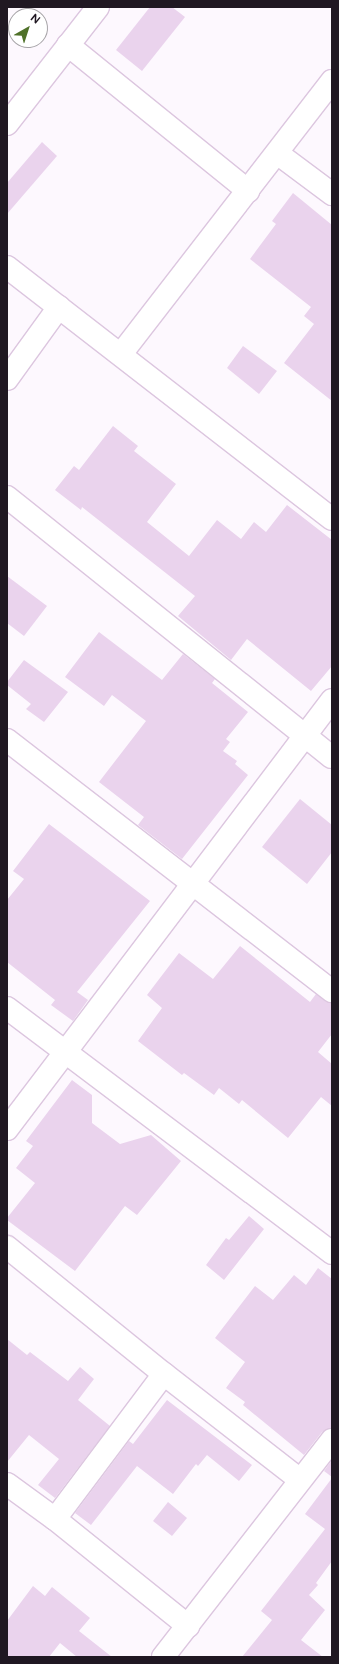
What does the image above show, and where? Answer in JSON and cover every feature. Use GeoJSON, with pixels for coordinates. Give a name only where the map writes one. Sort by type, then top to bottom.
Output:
{"type":"FeatureCollection","features":[{"type":"Feature","properties":{"kind":"street"},"geometry":{"type":"LineString","coordinates":[[7,124],[98,7]]}},
{"type":"Feature","properties":{"kind":"street"},"geometry":{"type":"LineString","coordinates":[[68,45],[248,191]]}},
{"type":"Feature","properties":{"kind":"street"},"geometry":{"type":"LineString","coordinates":[[121,354],[332,81]]}},
{"type":"Feature","properties":{"kind":"street"},"geometry":{"type":"LineString","coordinates":[[277,153],[332,194]]}},
{"type":"Feature","properties":{"kind":"street"},"geometry":{"type":"LineString","coordinates":[[7,267],[332,519]]}},
{"type":"Feature","properties":{"kind":"street"},"geometry":{"type":"LineString","coordinates":[[7,379],[59,307]]}},
{"type":"Feature","properties":{"kind":"street"},"geometry":{"type":"LineString","coordinates":[[7,497],[332,757]]}},
{"type":"Feature","properties":{"kind":"street"},"geometry":{"type":"LineString","coordinates":[[7,1129],[332,700]]}},
{"type":"Feature","properties":{"kind":"street"},"geometry":{"type":"LineString","coordinates":[[7,740],[192,885],[332,991]]}},
{"type":"Feature","properties":{"kind":"street"},"geometry":{"type":"LineString","coordinates":[[7,1008],[332,1253]]}},
{"type":"Feature","properties":{"kind":"street"},"geometry":{"type":"LineString","coordinates":[[7,1247],[164,1374],[300,1480]]}},
{"type":"Feature","properties":{"kind":"street"},"geometry":{"type":"LineString","coordinates":[[55,1519],[164,1374]]}},
{"type":"Feature","properties":{"kind":"street"},"geometry":{"type":"LineString","coordinates":[[164,1657],[332,1440]]}},
{"type":"Feature","properties":{"kind":"street"},"geometry":{"type":"LineString","coordinates":[[7,1484],[55,1519],[188,1626]]}},
{"type":"Feature","properties":{"kind":"building"},"geometry":{"type":"Polygon","coordinates":[[[150,7],[172,7],[185,17],[142,71],[116,50],[150,7]]]}},
{"type":"Feature","properties":{"kind":"building"},"geometry":{"type":"Polygon","coordinates":[[[42,142],[57,156],[7,214],[7,183],[42,142]]]}},
{"type":"Feature","properties":{"kind":"building"},"geometry":{"type":"Polygon","coordinates":[[[293,193],[332,225],[332,401],[284,363],[314,324],[304,316],[311,307],[250,259],[276,224],[272,221],[293,193]]]}},
{"type":"Feature","properties":{"kind":"building"},"geometry":{"type":"Polygon","coordinates":[[[243,346],[277,371],[259,394],[227,368],[243,346]]]}},
{"type":"Feature","properties":{"kind":"building"},"geometry":{"type":"Polygon","coordinates":[[[113,426],[138,446],[134,451],[176,484],[147,522],[189,556],[217,520],[241,539],[254,522],[266,532],[287,505],[332,540],[332,666],[311,691],[247,639],[231,660],[178,616],[195,596],[82,507],[81,510],[55,490],[74,466],[79,470],[113,426]]]}},
{"type":"Feature","properties":{"kind":"building"},"geometry":{"type":"Polygon","coordinates":[[[7,576],[47,606],[24,636],[7,623],[7,576]]]}},
{"type":"Feature","properties":{"kind":"building"},"geometry":{"type":"Polygon","coordinates":[[[99,632],[162,680],[183,654],[215,679],[212,683],[248,712],[226,739],[230,742],[223,751],[237,761],[235,764],[248,775],[182,859],[138,825],[144,817],[99,782],[146,721],[112,695],[104,706],[65,677],[99,632]]]}},
{"type":"Feature","properties":{"kind":"building"},"geometry":{"type":"Polygon","coordinates":[[[24,660],[68,692],[44,722],[26,709],[31,704],[7,685],[7,682],[24,660]]]}},
{"type":"Feature","properties":{"kind":"building"},"geometry":{"type":"Polygon","coordinates":[[[300,799],[332,825],[332,852],[307,884],[262,847],[300,799]]]}},
{"type":"Feature","properties":{"kind":"building"},"geometry":{"type":"Polygon","coordinates":[[[49,824],[150,901],[77,992],[88,1000],[73,1021],[51,1005],[55,1000],[7,962],[7,900],[24,879],[13,871],[49,824]]]}},
{"type":"Feature","properties":{"kind":"building"},"geometry":{"type":"Polygon","coordinates":[[[240,946],[310,1002],[316,994],[325,1001],[332,1003],[332,1034],[318,1052],[332,1064],[332,1106],[321,1097],[288,1138],[242,1100],[239,1104],[219,1088],[214,1095],[184,1073],[182,1075],[138,1041],[162,1008],[147,995],[179,953],[213,979],[240,946]]]}},
{"type":"Feature","properties":{"kind":"building"},"geometry":{"type":"Polygon","coordinates":[[[72,1080],[92,1095],[92,1123],[120,1144],[151,1135],[181,1161],[137,1215],[125,1206],[75,1271],[7,1220],[7,1218],[35,1183],[16,1168],[33,1146],[26,1141],[72,1080]]]}},
{"type":"Feature","properties":{"kind":"building"},"geometry":{"type":"Polygon","coordinates":[[[249,1216],[264,1229],[224,1280],[206,1265],[226,1238],[229,1240],[249,1216]]]}},
{"type":"Feature","properties":{"kind":"building"},"geometry":{"type":"Polygon","coordinates":[[[318,1268],[332,1279],[332,1428],[322,1432],[304,1455],[243,1405],[245,1402],[226,1388],[245,1362],[215,1338],[255,1286],[273,1300],[294,1275],[306,1285],[318,1268]]]}},
{"type":"Feature","properties":{"kind":"building"},"geometry":{"type":"Polygon","coordinates":[[[7,1339],[27,1355],[30,1352],[68,1381],[80,1367],[94,1379],[78,1400],[110,1426],[55,1498],[38,1485],[59,1459],[29,1435],[7,1462],[7,1339]]]}},
{"type":"Feature","properties":{"kind":"building"},"geometry":{"type":"Polygon","coordinates":[[[167,1400],[252,1465],[239,1481],[207,1455],[198,1466],[196,1464],[173,1494],[137,1466],[91,1525],[75,1513],[129,1441],[133,1444],[167,1400]]]}},
{"type":"Feature","properties":{"kind":"building"},"geometry":{"type":"Polygon","coordinates":[[[332,1460],[332,1477],[324,1471],[332,1460]]]}},
{"type":"Feature","properties":{"kind":"building"},"geometry":{"type":"Polygon","coordinates":[[[332,1478],[332,1561],[316,1583],[318,1585],[309,1595],[325,1610],[301,1640],[323,1657],[242,1657],[272,1620],[261,1611],[325,1529],[305,1514],[332,1478]]]}},
{"type":"Feature","properties":{"kind":"building"},"geometry":{"type":"Polygon","coordinates":[[[168,1502],[187,1518],[172,1536],[153,1521],[168,1502]]]}},
{"type":"Feature","properties":{"kind":"building"},"geometry":{"type":"Polygon","coordinates":[[[33,1586],[45,1596],[52,1587],[90,1618],[79,1631],[112,1657],[77,1657],[60,1643],[49,1657],[7,1657],[7,1621],[33,1586]]]}}]}
